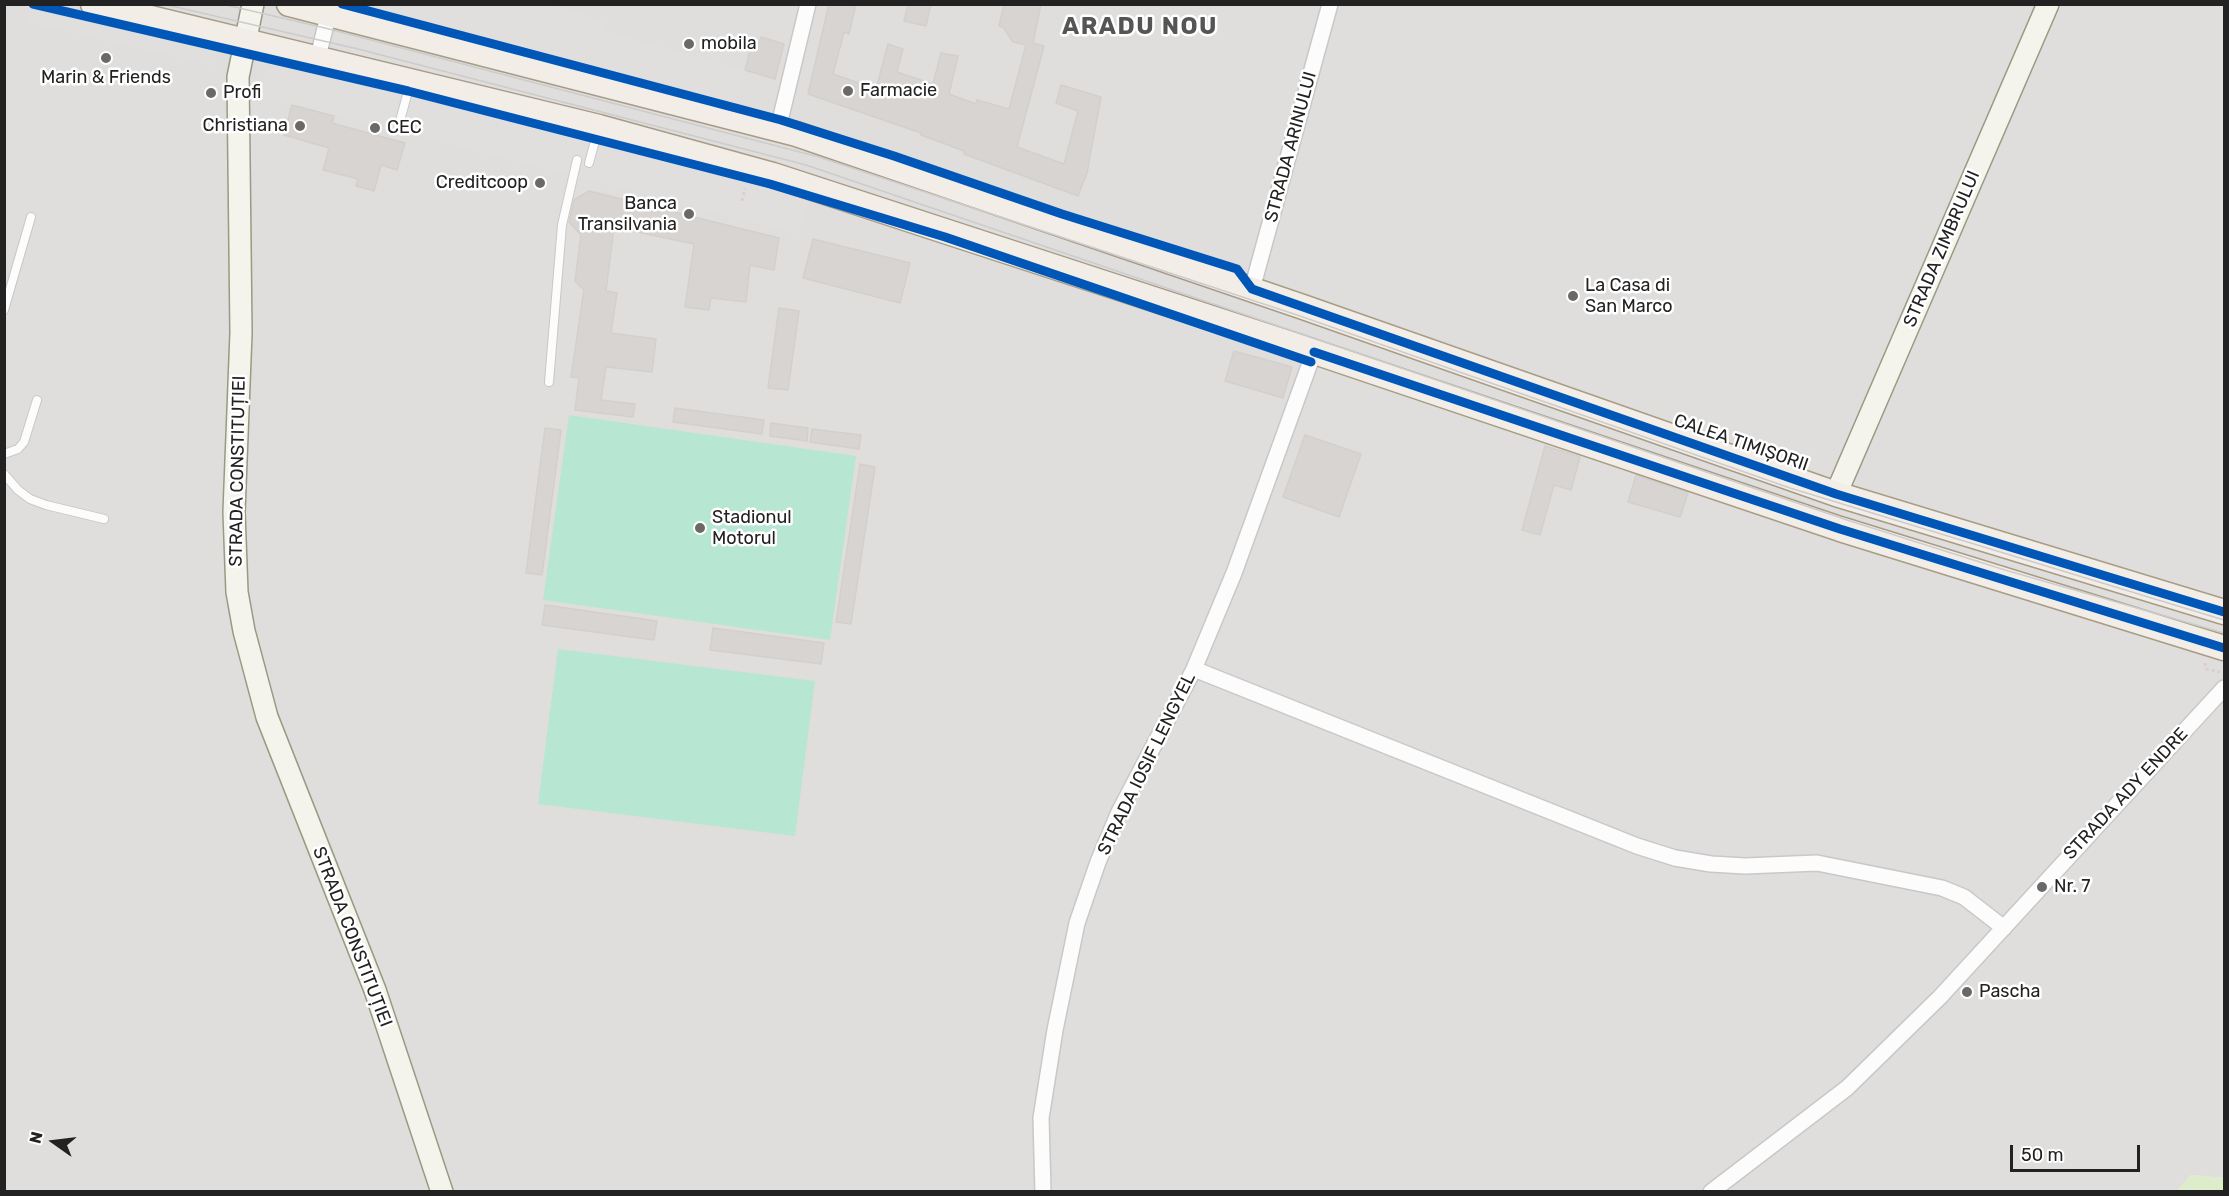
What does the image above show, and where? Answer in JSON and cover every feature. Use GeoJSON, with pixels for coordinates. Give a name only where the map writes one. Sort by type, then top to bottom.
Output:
{"type":"FeatureCollection","features":[{"type":"Feature","properties":{"kind":"main road"},"geometry":{"type":"LineString","coordinates":[[93,4],[599,127],[772,175],[1314,352],[1840,529],[2224,648]]}},
{"type":"Feature","properties":{"kind":"main road","name":"CALEA TIMIȘORII"},"geometry":{"type":"LineString","coordinates":[[289,4],[330,9],[778,129],[1252,289],[1836,494],[2224,612]]}},
{"type":"Feature","properties":{"kind":"street","name":"STRADA CONSTITUȚIEI"},"geometry":{"type":"LineString","coordinates":[[253,4],[238,77],[241,333],[234,512],[237,592],[243,631],[267,717],[375,990],[442,1191]]}},
{"type":"Feature","properties":{"kind":"street"},"geometry":{"type":"LineString","coordinates":[[778,129],[808,4]]}},
{"type":"Feature","properties":{"kind":"street","name":"STRADA ARINULUI"},"geometry":{"type":"LineString","coordinates":[[1252,289],[1330,4]]}},
{"type":"Feature","properties":{"kind":"street","name":"STRADA ZIMBRULUI"},"geometry":{"type":"LineString","coordinates":[[1836,494],[2048,4]]}},
{"type":"Feature","properties":{"kind":"street"},"geometry":{"type":"LineString","coordinates":[[318,57],[330,9]]}},
{"type":"Feature","properties":{"kind":"street","name":"STRADA IOSIF LENGYEL"},"geometry":{"type":"LineString","coordinates":[[1043,1191],[1041,1118],[1055,1030],[1077,923],[1098,862],[1119,812],[1194,669],[1238,562],[1314,352]]}},
{"type":"Feature","properties":{"kind":"street"},"geometry":{"type":"LineString","coordinates":[[1194,669],[1637,846],[1675,858],[1711,864],[1745,866],[1817,863],[1942,888],[1964,897],[2004,928]]}},
{"type":"Feature","properties":{"kind":"street","name":"STRADA ADY ENDRE"},"geometry":{"type":"LineString","coordinates":[[1711,1191],[1847,1088],[1940,997],[2224,688]]}},
{"type":"Feature","properties":{"kind":"lane"},"geometry":{"type":"LineString","coordinates":[[401,117],[411,80]]}},
{"type":"Feature","properties":{"kind":"lane"},"geometry":{"type":"LineString","coordinates":[[589,163],[599,127]]}},
{"type":"Feature","properties":{"kind":"lane"},"geometry":{"type":"LineString","coordinates":[[549,382],[562,225],[577,160]]}},
{"type":"Feature","properties":{"kind":"lane"},"geometry":{"type":"LineString","coordinates":[[4,310],[31,217]]}},
{"type":"Feature","properties":{"kind":"lane"},"geometry":{"type":"LineString","coordinates":[[4,454],[18,449],[24,442],[37,400]]}},
{"type":"Feature","properties":{"kind":"lane"},"geometry":{"type":"LineString","coordinates":[[4,474],[18,490],[30,499],[45,505],[104,519]]}},
{"type":"Feature","properties":{"kind":"shaded area"},"geometry":{"type":"Polygon","coordinates":[[[359,4],[552,5],[606,22],[604,31],[745,70],[735,107],[359,4]]]}},
{"type":"Feature","properties":{"kind":"shaded area"},"geometry":{"type":"Polygon","coordinates":[[[5,5],[2224,5],[2224,1178],[2191,1175],[2176,1192],[5,1192],[5,5]]]}},
{"type":"Feature","properties":{"kind":"shaded area"},"geometry":{"type":"Polygon","coordinates":[[[29,9],[218,51],[215,66],[26,22],[29,9]]]}},
{"type":"Feature","properties":{"kind":"shaded area"},"geometry":{"type":"Polygon","coordinates":[[[271,63],[699,168],[809,200],[798,234],[420,136],[256,97],[271,63]]]}},
{"type":"Feature","properties":{"kind":"green space","name":"Stadionul Motorul"},"geometry":{"type":"Polygon","coordinates":[[[569,415],[856,456],[830,640],[543,600],[569,415]]]}},
{"type":"Feature","properties":{"kind":"green space"},"geometry":{"type":"Polygon","coordinates":[[[558,649],[815,681],[795,836],[538,804],[558,649]]]}},
{"type":"Feature","properties":{"kind":"green space"},"geometry":{"type":"Polygon","coordinates":[[[2191,1175],[2224,1178],[2224,1191],[2176,1191],[2191,1175]]]}},
{"type":"Feature","properties":{"kind":"building"},"geometry":{"type":"Polygon","coordinates":[[[829,4],[856,4],[849,34],[844,32],[833,74],[876,89],[888,44],[903,49],[897,72],[933,84],[941,53],[958,56],[949,94],[976,104],[977,100],[1009,109],[1026,45],[1013,42],[1003,27],[999,26],[1004,4],[1041,4],[1033,43],[1044,46],[1017,147],[1064,164],[1078,111],[1056,103],[1061,85],[1101,97],[1087,173],[1078,196],[964,154],[964,151],[921,135],[921,133],[808,94],[829,4]]]}},
{"type":"Feature","properties":{"kind":"building"},"geometry":{"type":"Polygon","coordinates":[[[908,4],[931,4],[926,26],[904,21],[908,4]]]}},
{"type":"Feature","properties":{"kind":"building"},"geometry":{"type":"Polygon","coordinates":[[[761,37],[784,44],[775,79],[745,70],[751,47],[757,49],[761,37]]]}},
{"type":"Feature","properties":{"kind":"building"},"geometry":{"type":"Polygon","coordinates":[[[292,105],[334,116],[332,123],[405,143],[397,170],[381,165],[374,191],[356,186],[358,179],[323,170],[329,148],[284,135],[292,105]]]}},
{"type":"Feature","properties":{"kind":"building"},"geometry":{"type":"Polygon","coordinates":[[[589,191],[779,238],[774,270],[750,265],[746,302],[711,298],[709,310],[685,307],[694,244],[614,227],[606,291],[617,293],[611,333],[656,339],[652,372],[606,367],[601,400],[635,404],[633,417],[575,410],[579,378],[571,377],[584,290],[575,281],[581,235],[569,222],[574,200],[589,191]]]}},
{"type":"Feature","properties":{"kind":"building"},"geometry":{"type":"Polygon","coordinates":[[[813,239],[910,263],[900,303],[803,278],[813,239]]]}},
{"type":"Feature","properties":{"kind":"building"},"geometry":{"type":"Polygon","coordinates":[[[779,308],[799,311],[788,390],[768,388],[779,308]]]}},
{"type":"Feature","properties":{"kind":"building"},"geometry":{"type":"Polygon","coordinates":[[[1234,351],[1292,367],[1283,398],[1225,381],[1234,351]]]}},
{"type":"Feature","properties":{"kind":"building"},"geometry":{"type":"Polygon","coordinates":[[[675,408],[764,420],[762,434],[673,422],[675,408]]]}},
{"type":"Feature","properties":{"kind":"building"},"geometry":{"type":"Polygon","coordinates":[[[771,423],[808,428],[807,441],[770,436],[771,423]]]}},
{"type":"Feature","properties":{"kind":"building"},"geometry":{"type":"Polygon","coordinates":[[[545,428],[561,430],[542,575],[526,573],[545,428]]]}},
{"type":"Feature","properties":{"kind":"building"},"geometry":{"type":"Polygon","coordinates":[[[812,429],[861,435],[859,449],[810,442],[812,429]]]}},
{"type":"Feature","properties":{"kind":"building"},"geometry":{"type":"Polygon","coordinates":[[[1305,435],[1361,454],[1339,517],[1283,497],[1305,435]]]}},
{"type":"Feature","properties":{"kind":"building"},"geometry":{"type":"Polygon","coordinates":[[[1545,446],[1580,457],[1571,490],[1554,485],[1540,535],[1522,530],[1545,446]]]}},
{"type":"Feature","properties":{"kind":"building"},"geometry":{"type":"Polygon","coordinates":[[[860,464],[875,467],[851,624],[836,622],[860,464]]]}},
{"type":"Feature","properties":{"kind":"building"},"geometry":{"type":"Polygon","coordinates":[[[1636,475],[1688,493],[1680,517],[1628,502],[1636,475]]]}},
{"type":"Feature","properties":{"kind":"building"},"geometry":{"type":"Polygon","coordinates":[[[545,605],[657,621],[654,640],[542,625],[545,605]]]}},
{"type":"Feature","properties":{"kind":"building"},"geometry":{"type":"Polygon","coordinates":[[[713,628],[824,643],[821,664],[710,650],[713,628]]]}},
{"type":"Feature","properties":{"kind":"tram line"},"geometry":{"type":"LineString","coordinates":[[163,4],[358,49],[806,165],[1847,520],[2005,570],[2224,633]]}},
{"type":"Feature","properties":{"kind":"tram line"},"geometry":{"type":"LineString","coordinates":[[222,4],[325,28],[819,157],[1300,316],[1790,488],[2224,620]]}},
{"type":"Feature","properties":{"kind":"cycle path"},"geometry":{"type":"LineString","coordinates":[[33,4],[408,91],[770,184],[945,237],[1311,362]]}},
{"type":"Feature","properties":{"kind":"cycle path"},"geometry":{"type":"LineString","coordinates":[[342,4],[781,120],[894,156],[1062,214],[1237,269],[1252,289],[1836,494],[2224,612]]}},
{"type":"Feature","properties":{"kind":"cycle path"},"geometry":{"type":"LineString","coordinates":[[1314,352],[1840,529],[2224,648]]}},
{"type":"Feature","properties":{"kind":"place","name":"mobila"},"geometry":{"type":"Point","coordinates":[689,44]}},
{"type":"Feature","properties":{"kind":"place","name":"Marin & Friends"},"geometry":{"type":"Point","coordinates":[106,58]}},
{"type":"Feature","properties":{"kind":"place","name":"Farmacie"},"geometry":{"type":"Point","coordinates":[848,91]}},
{"type":"Feature","properties":{"kind":"place","name":"Profi"},"geometry":{"type":"Point","coordinates":[211,93]}},
{"type":"Feature","properties":{"kind":"place","name":"Christiana"},"geometry":{"type":"Point","coordinates":[300,126]}},
{"type":"Feature","properties":{"kind":"place","name":"CEC"},"geometry":{"type":"Point","coordinates":[375,128]}},
{"type":"Feature","properties":{"kind":"place","name":"Creditcoop"},"geometry":{"type":"Point","coordinates":[540,183]}},
{"type":"Feature","properties":{"kind":"place","name":"Banca Transilvania"},"geometry":{"type":"Point","coordinates":[689,214]}},
{"type":"Feature","properties":{"kind":"place","name":"La Casa di San Marco"},"geometry":{"type":"Point","coordinates":[1573,296]}},
{"type":"Feature","properties":{"kind":"place","name":"Stadionul Motorul"},"geometry":{"type":"Point","coordinates":[700,528]}},
{"type":"Feature","properties":{"kind":"place","name":"Nr. 7"},"geometry":{"type":"Point","coordinates":[2042,887]}},
{"type":"Feature","properties":{"kind":"place","name":"Pascha"},"geometry":{"type":"Point","coordinates":[1967,992]}},
{"type":"Feature","properties":{"kind":"district","name":"ARADU NOU"},"geometry":{"type":"Point","coordinates":[1140,27]}}]}
